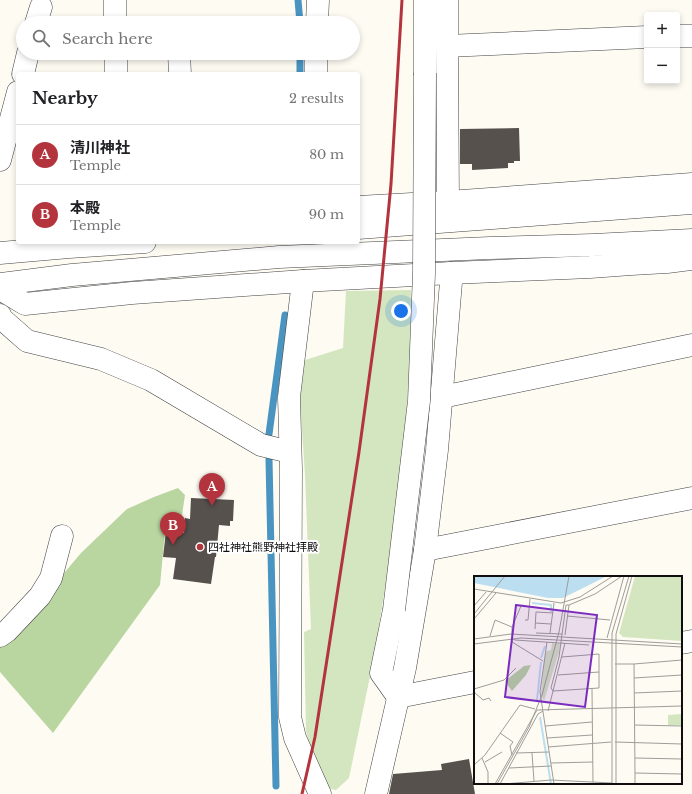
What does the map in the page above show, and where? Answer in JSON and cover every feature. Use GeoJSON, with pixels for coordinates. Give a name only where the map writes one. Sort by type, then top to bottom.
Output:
{"type":"FeatureCollection","features":[{"type":"Feature","properties":{"kind":"street"},"geometry":{"type":"LineString","coordinates":[[115,0],[115,16]]}},
{"type":"Feature","properties":{"kind":"street"},"geometry":{"type":"LineString","coordinates":[[317,16],[318,0]]}},
{"type":"Feature","properties":{"kind":"street"},"geometry":{"type":"LineString","coordinates":[[398,697],[381,673],[394,610],[419,400],[424,273],[425,0]]}},
{"type":"Feature","properties":{"kind":"street"},"geometry":{"type":"LineString","coordinates":[[447,0],[448,202]]}},
{"type":"Feature","properties":{"kind":"street"},"geometry":{"type":"LineString","coordinates":[[680,36],[692,36]]}},
{"type":"Feature","properties":{"kind":"street"},"geometry":{"type":"LineString","coordinates":[[447,46],[644,38]]}},
{"type":"Feature","properties":{"kind":"street"},"geometry":{"type":"LineString","coordinates":[[23,72],[26,60]]}},
{"type":"Feature","properties":{"kind":"street"},"geometry":{"type":"LineString","coordinates":[[116,60],[116,72]]}},
{"type":"Feature","properties":{"kind":"street"},"geometry":{"type":"LineString","coordinates":[[179,60],[180,72]]}},
{"type":"Feature","properties":{"kind":"street"},"geometry":{"type":"LineString","coordinates":[[316,60],[316,72]]}},
{"type":"Feature","properties":{"kind":"street"},"geometry":{"type":"LineString","coordinates":[[0,160],[16,100]]}},
{"type":"Feature","properties":{"kind":"street"},"geometry":{"type":"LineString","coordinates":[[360,207],[692,184]]}},
{"type":"Feature","properties":{"kind":"street"},"geometry":{"type":"LineString","coordinates":[[360,228],[692,203]]}},
{"type":"Feature","properties":{"kind":"street"},"geometry":{"type":"LineString","coordinates":[[0,247],[16,236]]}},
{"type":"Feature","properties":{"kind":"street"},"geometry":{"type":"LineString","coordinates":[[0,284],[72,275],[279,257],[692,240]]}},
{"type":"Feature","properties":{"kind":"street"},"geometry":{"type":"LineString","coordinates":[[0,253],[115,244]]}},
{"type":"Feature","properties":{"kind":"street"},"geometry":{"type":"LineString","coordinates":[[0,289],[25,304],[132,293],[303,281],[590,267],[692,259]]}},
{"type":"Feature","properties":{"kind":"street"},"geometry":{"type":"LineString","coordinates":[[376,794],[405,668],[425,550],[442,397],[451,273]]}},
{"type":"Feature","properties":{"kind":"street"},"geometry":{"type":"LineString","coordinates":[[303,281],[289,398],[291,483],[290,717],[295,738],[320,794]]}},
{"type":"Feature","properties":{"kind":"street"},"geometry":{"type":"LineString","coordinates":[[0,315],[1,318],[28,341],[101,359],[151,380],[261,445],[290,452]]}},
{"type":"Feature","properties":{"kind":"street"},"geometry":{"type":"LineString","coordinates":[[442,397],[692,345]]}},
{"type":"Feature","properties":{"kind":"street"},"geometry":{"type":"LineString","coordinates":[[425,550],[692,498]]}},
{"type":"Feature","properties":{"kind":"street"},"geometry":{"type":"LineString","coordinates":[[0,636],[7,631],[40,596],[51,578],[62,536]]}},
{"type":"Feature","properties":{"kind":"street"},"geometry":{"type":"LineString","coordinates":[[682,643],[692,641]]}},
{"type":"Feature","properties":{"kind":"street"},"geometry":{"type":"LineString","coordinates":[[398,697],[474,682]]}},
{"type":"Feature","properties":{"kind":"green space"},"geometry":{"type":"Polygon","coordinates":[[[411,290],[410,360],[406,420],[394,532],[374,657],[349,778],[336,790],[327,788],[318,774],[306,731],[304,632],[311,629],[305,475],[300,400],[305,360],[343,348],[346,291],[411,290]]]}},
{"type":"Feature","properties":{"kind":"green space"},"geometry":{"type":"Polygon","coordinates":[[[178,488],[185,495],[182,515],[166,521],[160,585],[53,733],[0,672],[0,643],[44,597],[81,553],[127,509],[178,488]]]}},
{"type":"Feature","properties":{"kind":"building"},"geometry":{"type":"Polygon","coordinates":[[[519,128],[520,161],[508,163],[508,168],[472,170],[472,164],[460,164],[460,129],[519,128]]]}},
{"type":"Feature","properties":{"kind":"building"},"geometry":{"type":"Polygon","coordinates":[[[191,498],[234,500],[233,521],[230,521],[230,526],[219,525],[216,557],[211,584],[173,579],[176,558],[163,557],[166,531],[184,533],[185,518],[190,519],[191,498]]]}},
{"type":"Feature","properties":{"kind":"building"},"geometry":{"type":"Polygon","coordinates":[[[469,759],[475,794],[389,794],[393,774],[442,770],[441,764],[469,759]]]}},
{"type":"Feature","properties":{"kind":"waterway"},"geometry":{"type":"LineString","coordinates":[[298,0],[299,16]]}},
{"type":"Feature","properties":{"kind":"waterway"},"geometry":{"type":"LineString","coordinates":[[300,60],[300,72]]}},
{"type":"Feature","properties":{"kind":"waterway"},"geometry":{"type":"LineString","coordinates":[[269,434],[285,315]]}},
{"type":"Feature","properties":{"kind":"waterway"},"geometry":{"type":"LineString","coordinates":[[269,459],[276,786]]}},
{"type":"Feature","properties":{"kind":"railway"},"geometry":{"type":"LineString","coordinates":[[302,794],[315,737],[359,452],[380,299],[391,184],[402,0]]}},
{"type":"Feature","properties":{"kind":"place","name":"清川神社"},"geometry":{"type":"Point","coordinates":[212,506]}},
{"type":"Feature","properties":{"kind":"place","name":"本殿"},"geometry":{"type":"Point","coordinates":[173,545]}},
{"type":"Feature","properties":{"kind":"place","name":"四社神社熊野神社拝殿"},"geometry":{"type":"Point","coordinates":[200,547]}}]}
